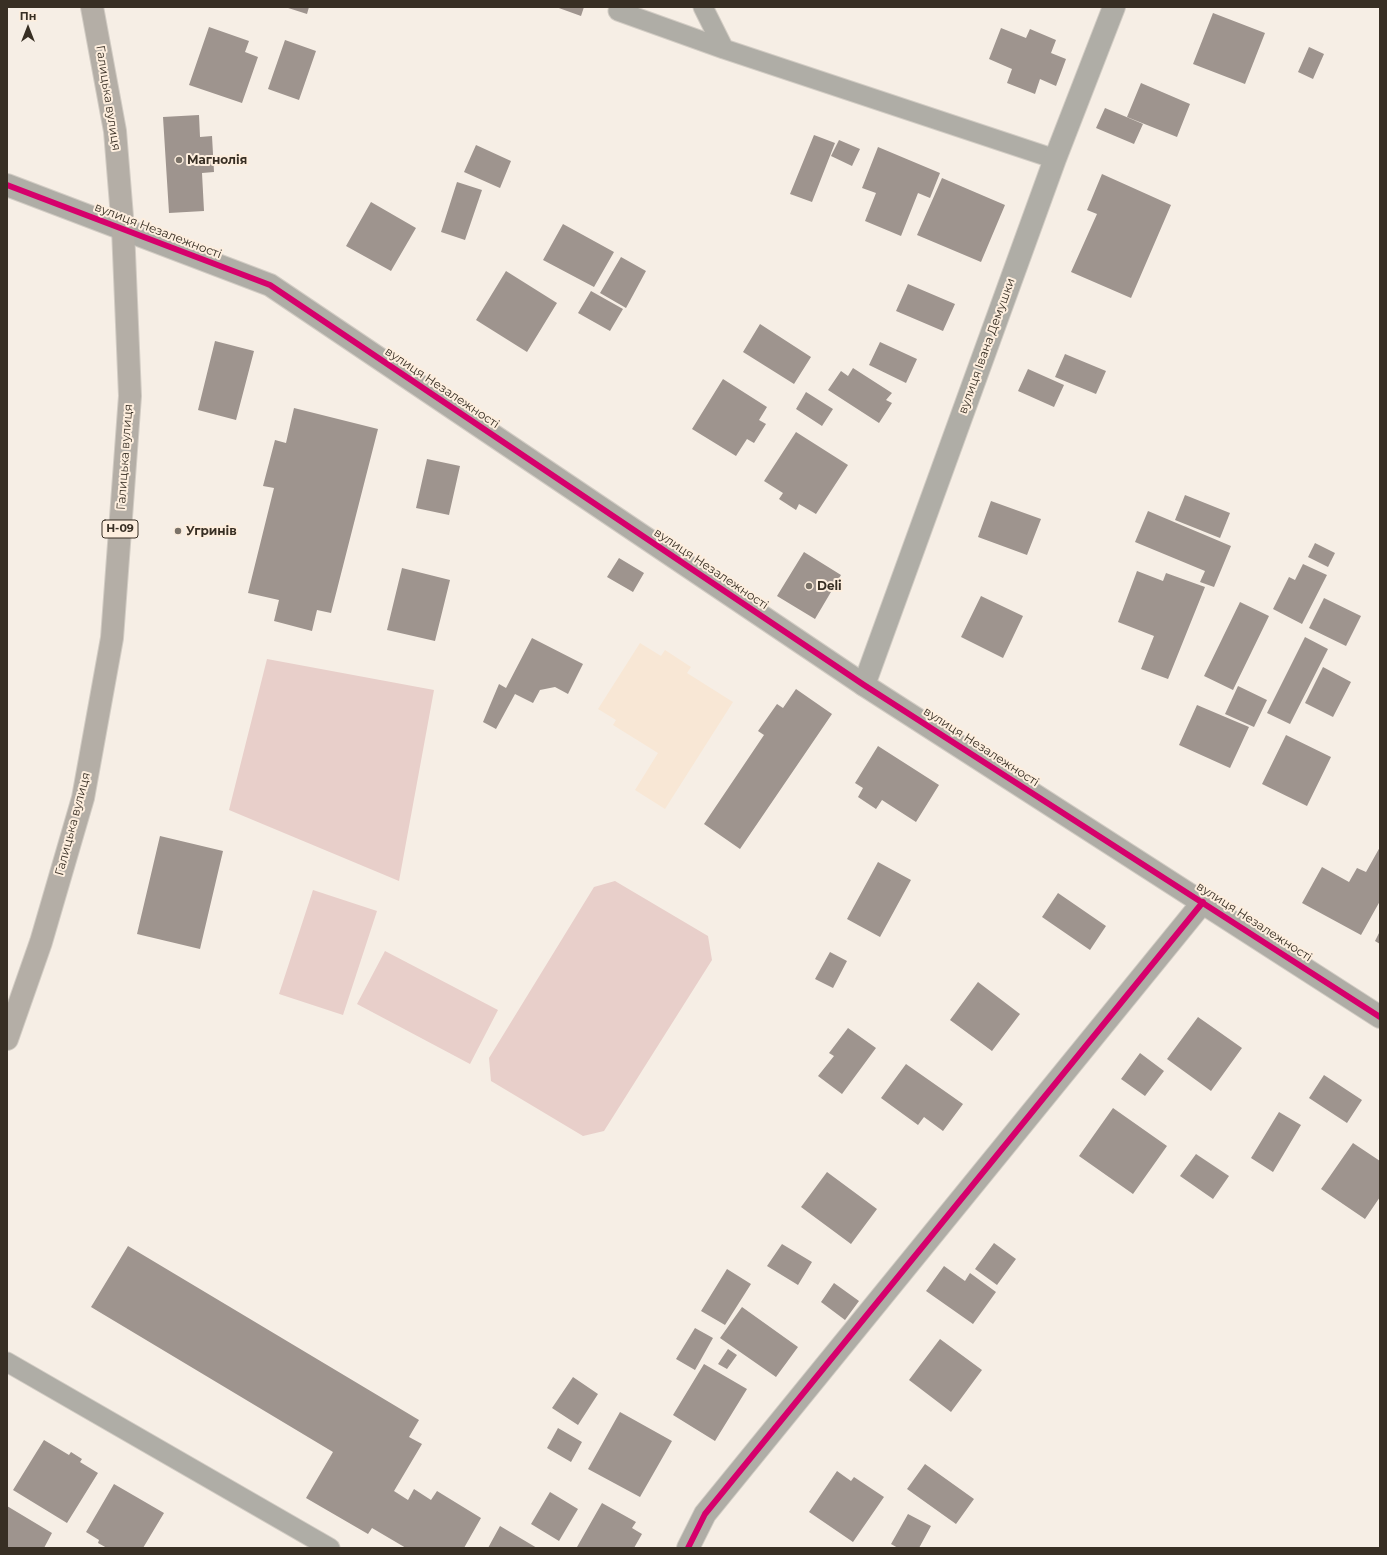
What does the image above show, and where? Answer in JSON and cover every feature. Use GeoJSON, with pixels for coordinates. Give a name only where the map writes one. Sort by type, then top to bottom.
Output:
{"type":"FeatureCollection","features":[{"type":"Feature","properties":{"kind":"main road","name":"Галицька вулиця"},"geometry":{"type":"LineString","coordinates":[[7,1039],[41,942],[83,798],[112,638],[130,396],[123,229],[115,130],[92,7]]}},
{"type":"Feature","properties":{"kind":"street","name":"вулиця Івана Демушки"},"geometry":{"type":"LineString","coordinates":[[864,685],[1055,159],[1114,7]]}},
{"type":"Feature","properties":{"kind":"street","name":"вулиця Незалежності"},"geometry":{"type":"LineString","coordinates":[[7,185],[270,285],[864,685],[1380,1017]]}},
{"type":"Feature","properties":{"kind":"street"},"geometry":{"type":"LineString","coordinates":[[688,1548],[705,1514],[1203,902]]}},
{"type":"Feature","properties":{"kind":"lane"},"geometry":{"type":"LineString","coordinates":[[703,7],[724,49]]}},
{"type":"Feature","properties":{"kind":"lane"},"geometry":{"type":"LineString","coordinates":[[618,11],[724,49],[1055,159]]}},
{"type":"Feature","properties":{"kind":"lane"},"geometry":{"type":"LineString","coordinates":[[7,1362],[330,1548]]}},
{"type":"Feature","properties":{"kind":"shaded area"},"geometry":{"type":"Polygon","coordinates":[[[640,643],[661,656],[665,650],[691,667],[687,673],[733,702],[665,809],[635,790],[658,753],[613,725],[616,720],[598,709],[640,643]]]}},
{"type":"Feature","properties":{"kind":"shaded area"},"geometry":{"type":"Polygon","coordinates":[[[267,659],[434,690],[399,881],[229,810],[267,659]]]}},
{"type":"Feature","properties":{"kind":"shaded area"},"geometry":{"type":"Polygon","coordinates":[[[615,881],[708,936],[712,960],[604,1131],[583,1136],[491,1081],[489,1058],[594,887],[615,881]]]}},
{"type":"Feature","properties":{"kind":"shaded area"},"geometry":{"type":"Polygon","coordinates":[[[313,890],[377,911],[343,1015],[279,994],[313,890]]]}},
{"type":"Feature","properties":{"kind":"shaded area"},"geometry":{"type":"Polygon","coordinates":[[[385,951],[498,1010],[470,1064],[357,1004],[385,951]]]}},
{"type":"Feature","properties":{"kind":"building"},"geometry":{"type":"Polygon","coordinates":[[[285,7],[309,7],[307,14],[285,7]]]}},
{"type":"Feature","properties":{"kind":"building"},"geometry":{"type":"Polygon","coordinates":[[[556,7],[584,7],[581,16],[556,7]]]}},
{"type":"Feature","properties":{"kind":"building"},"geometry":{"type":"Polygon","coordinates":[[[1213,13],[1265,33],[1245,84],[1193,64],[1213,13]]]}},
{"type":"Feature","properties":{"kind":"building"},"geometry":{"type":"Polygon","coordinates":[[[209,27],[249,41],[245,52],[258,57],[242,103],[189,85],[209,27]]]}},
{"type":"Feature","properties":{"kind":"building"},"geometry":{"type":"Polygon","coordinates":[[[1001,28],[1026,38],[1030,29],[1056,40],[1051,53],[1066,59],[1056,86],[1040,79],[1035,94],[1007,83],[1012,69],[989,59],[1001,28]]]}},
{"type":"Feature","properties":{"kind":"building"},"geometry":{"type":"Polygon","coordinates":[[[285,40],[316,51],[299,100],[268,89],[285,40]]]}},
{"type":"Feature","properties":{"kind":"building"},"geometry":{"type":"Polygon","coordinates":[[[1309,47],[1324,54],[1313,79],[1298,72],[1309,47]]]}},
{"type":"Feature","properties":{"kind":"building"},"geometry":{"type":"Polygon","coordinates":[[[1141,83],[1190,104],[1177,137],[1127,117],[1141,83]]]}},
{"type":"Feature","properties":{"kind":"building"},"geometry":{"type":"Polygon","coordinates":[[[1105,108],[1143,124],[1134,144],[1096,128],[1105,108]]]}},
{"type":"Feature","properties":{"kind":"building"},"geometry":{"type":"Polygon","coordinates":[[[199,115],[200,137],[212,136],[214,172],[202,173],[204,211],[169,213],[163,117],[199,115]]]}},
{"type":"Feature","properties":{"kind":"building"},"geometry":{"type":"Polygon","coordinates":[[[814,135],[835,143],[812,202],[790,194],[814,135]]]}},
{"type":"Feature","properties":{"kind":"building"},"geometry":{"type":"Polygon","coordinates":[[[839,140],[860,149],[852,166],[831,156],[839,140]]]}},
{"type":"Feature","properties":{"kind":"building"},"geometry":{"type":"Polygon","coordinates":[[[476,145],[511,161],[500,188],[464,172],[476,145]]]}},
{"type":"Feature","properties":{"kind":"building"},"geometry":{"type":"Polygon","coordinates":[[[878,147],[940,173],[930,198],[918,193],[901,236],[865,221],[876,193],[862,188],[878,147]]]}},
{"type":"Feature","properties":{"kind":"building"},"geometry":{"type":"Polygon","coordinates":[[[1102,174],[1171,205],[1131,298],[1071,272],[1097,214],[1087,210],[1102,174]]]}},
{"type":"Feature","properties":{"kind":"building"},"geometry":{"type":"Polygon","coordinates":[[[942,178],[1005,205],[981,262],[917,235],[942,178]]]}},
{"type":"Feature","properties":{"kind":"building"},"geometry":{"type":"Polygon","coordinates":[[[457,182],[482,190],[465,240],[441,232],[457,182]]]}},
{"type":"Feature","properties":{"kind":"building"},"geometry":{"type":"Polygon","coordinates":[[[371,202],[416,228],[391,271],[346,246],[371,202]]]}},
{"type":"Feature","properties":{"kind":"building"},"geometry":{"type":"Polygon","coordinates":[[[563,224],[614,252],[594,287],[543,260],[563,224]]]}},
{"type":"Feature","properties":{"kind":"building"},"geometry":{"type":"Polygon","coordinates":[[[621,257],[646,271],[626,308],[600,293],[621,257]]]}},
{"type":"Feature","properties":{"kind":"building"},"geometry":{"type":"Polygon","coordinates":[[[506,271],[557,303],[527,352],[476,320],[506,271]]]}},
{"type":"Feature","properties":{"kind":"building"},"geometry":{"type":"Polygon","coordinates":[[[908,284],[955,304],[943,331],[896,311],[908,284]]]}},
{"type":"Feature","properties":{"kind":"building"},"geometry":{"type":"Polygon","coordinates":[[[591,291],[623,309],[610,331],[578,313],[591,291]]]}},
{"type":"Feature","properties":{"kind":"building"},"geometry":{"type":"Polygon","coordinates":[[[760,324],[811,357],[794,384],[743,352],[760,324]]]}},
{"type":"Feature","properties":{"kind":"building"},"geometry":{"type":"Polygon","coordinates":[[[215,341],[254,351],[236,420],[198,410],[215,341]]]}},
{"type":"Feature","properties":{"kind":"building"},"geometry":{"type":"Polygon","coordinates":[[[880,342],[917,359],[906,383],[869,365],[880,342]]]}},
{"type":"Feature","properties":{"kind":"building"},"geometry":{"type":"Polygon","coordinates":[[[1065,354],[1106,371],[1096,394],[1055,377],[1065,354]]]}},
{"type":"Feature","properties":{"kind":"building"},"geometry":{"type":"Polygon","coordinates":[[[853,368],[892,393],[886,400],[892,403],[879,423],[828,390],[841,371],[848,376],[853,368]]]}},
{"type":"Feature","properties":{"kind":"building"},"geometry":{"type":"Polygon","coordinates":[[[1028,369],[1064,385],[1054,407],[1018,391],[1028,369]]]}},
{"type":"Feature","properties":{"kind":"building"},"geometry":{"type":"Polygon","coordinates":[[[723,379],[767,407],[759,420],[766,424],[754,443],[747,439],[736,456],[692,429],[723,379]]]}},
{"type":"Feature","properties":{"kind":"building"},"geometry":{"type":"Polygon","coordinates":[[[806,392],[833,409],[822,426],[796,409],[806,392]]]}},
{"type":"Feature","properties":{"kind":"building"},"geometry":{"type":"Polygon","coordinates":[[[294,408],[378,429],[331,613],[317,610],[312,631],[274,621],[279,600],[248,593],[274,488],[263,486],[275,440],[286,443],[294,408]]]}},
{"type":"Feature","properties":{"kind":"building"},"geometry":{"type":"Polygon","coordinates":[[[796,432],[848,465],[816,514],[799,504],[796,510],[779,499],[783,493],[764,481],[796,432]]]}},
{"type":"Feature","properties":{"kind":"building"},"geometry":{"type":"Polygon","coordinates":[[[427,459],[460,466],[449,515],[416,508],[427,459]]]}},
{"type":"Feature","properties":{"kind":"building"},"geometry":{"type":"Polygon","coordinates":[[[1185,495],[1230,513],[1220,538],[1175,520],[1185,495]]]}},
{"type":"Feature","properties":{"kind":"building"},"geometry":{"type":"Polygon","coordinates":[[[991,501],[1041,519],[1027,555],[978,537],[991,501]]]}},
{"type":"Feature","properties":{"kind":"building"},"geometry":{"type":"Polygon","coordinates":[[[1148,511],[1231,546],[1214,587],[1200,582],[1205,571],[1135,542],[1148,511]]]}},
{"type":"Feature","properties":{"kind":"building"},"geometry":{"type":"Polygon","coordinates":[[[1315,543],[1335,553],[1328,567],[1308,557],[1315,543]]]}},
{"type":"Feature","properties":{"kind":"building","name":"Deli"},"geometry":{"type":"Polygon","coordinates":[[[804,552],[841,575],[815,619],[777,596],[804,552]]]}},
{"type":"Feature","properties":{"kind":"building"},"geometry":{"type":"Polygon","coordinates":[[[619,558],[644,573],[633,592],[607,577],[619,558]]]}},
{"type":"Feature","properties":{"kind":"building"},"geometry":{"type":"Polygon","coordinates":[[[1303,564],[1327,575],[1302,624],[1273,609],[1289,577],[1295,580],[1303,564]]]}},
{"type":"Feature","properties":{"kind":"building"},"geometry":{"type":"Polygon","coordinates":[[[402,568],[450,580],[435,641],[387,630],[402,568]]]}},
{"type":"Feature","properties":{"kind":"building"},"geometry":{"type":"Polygon","coordinates":[[[1137,571],[1163,581],[1166,573],[1205,587],[1168,679],[1141,669],[1154,636],[1118,622],[1137,571]]]}},
{"type":"Feature","properties":{"kind":"building"},"geometry":{"type":"Polygon","coordinates":[[[981,596],[1023,616],[1003,658],[961,637],[981,596]]]}},
{"type":"Feature","properties":{"kind":"building"},"geometry":{"type":"Polygon","coordinates":[[[1324,598],[1361,616],[1346,646],[1309,628],[1324,598]]]}},
{"type":"Feature","properties":{"kind":"building"},"geometry":{"type":"Polygon","coordinates":[[[1240,602],[1269,616],[1233,690],[1204,676],[1240,602]]]}},
{"type":"Feature","properties":{"kind":"building"},"geometry":{"type":"Polygon","coordinates":[[[1305,637],[1328,649],[1290,724],[1267,713],[1305,637]]]}},
{"type":"Feature","properties":{"kind":"building"},"geometry":{"type":"Polygon","coordinates":[[[532,638],[583,664],[568,694],[555,687],[540,690],[533,703],[515,694],[496,729],[483,722],[499,684],[506,688],[532,638]]]}},
{"type":"Feature","properties":{"kind":"building"},"geometry":{"type":"Polygon","coordinates":[[[1323,667],[1351,682],[1333,717],[1305,703],[1323,667]]]}},
{"type":"Feature","properties":{"kind":"building"},"geometry":{"type":"Polygon","coordinates":[[[1238,686],[1267,700],[1254,727],[1225,714],[1238,686]]]}},
{"type":"Feature","properties":{"kind":"building"},"geometry":{"type":"Polygon","coordinates":[[[796,689],[832,714],[740,849],[704,824],[764,735],[758,731],[777,704],[783,708],[796,689]]]}},
{"type":"Feature","properties":{"kind":"building"},"geometry":{"type":"Polygon","coordinates":[[[1197,705],[1249,727],[1230,768],[1179,745],[1197,705]]]}},
{"type":"Feature","properties":{"kind":"building"},"geometry":{"type":"Polygon","coordinates":[[[1286,735],[1331,757],[1307,806],[1262,784],[1286,735]]]}},
{"type":"Feature","properties":{"kind":"building"},"geometry":{"type":"Polygon","coordinates":[[[878,746],[939,785],[916,822],[882,800],[876,809],[858,797],[863,788],[855,783],[878,746]]]}},
{"type":"Feature","properties":{"kind":"building"},"geometry":{"type":"Polygon","coordinates":[[[160,836],[223,851],[200,949],[137,934],[160,836]]]}},
{"type":"Feature","properties":{"kind":"building"},"geometry":{"type":"Polygon","coordinates":[[[1380,847],[1380,901],[1361,935],[1302,903],[1322,867],[1349,882],[1357,868],[1366,872],[1380,847]]]}},
{"type":"Feature","properties":{"kind":"building"},"geometry":{"type":"Polygon","coordinates":[[[878,862],[911,880],[880,937],[847,919],[878,862]]]}},
{"type":"Feature","properties":{"kind":"building"},"geometry":{"type":"Polygon","coordinates":[[[1058,893],[1106,926],[1090,950],[1042,917],[1058,893]]]}},
{"type":"Feature","properties":{"kind":"building"},"geometry":{"type":"Polygon","coordinates":[[[1380,931],[1380,944],[1375,941],[1380,931]]]}},
{"type":"Feature","properties":{"kind":"building"},"geometry":{"type":"Polygon","coordinates":[[[830,952],[847,961],[833,988],[815,979],[830,952]]]}},
{"type":"Feature","properties":{"kind":"building"},"geometry":{"type":"Polygon","coordinates":[[[978,982],[1020,1014],[992,1051],[950,1020],[978,982]]]}},
{"type":"Feature","properties":{"kind":"building"},"geometry":{"type":"Polygon","coordinates":[[[1198,1017],[1242,1048],[1211,1091],[1167,1059],[1198,1017]]]}},
{"type":"Feature","properties":{"kind":"building"},"geometry":{"type":"Polygon","coordinates":[[[848,1028],[876,1048],[842,1094],[818,1076],[834,1056],[829,1053],[848,1028]]]}},
{"type":"Feature","properties":{"kind":"building"},"geometry":{"type":"Polygon","coordinates":[[[1140,1053],[1164,1071],[1145,1096],[1121,1079],[1140,1053]]]}},
{"type":"Feature","properties":{"kind":"building"},"geometry":{"type":"Polygon","coordinates":[[[906,1064],[963,1104],[943,1131],[924,1117],[918,1125],[881,1098],[906,1064]]]}},
{"type":"Feature","properties":{"kind":"building"},"geometry":{"type":"Polygon","coordinates":[[[1324,1075],[1362,1100],[1347,1123],[1309,1098],[1324,1075]]]}},
{"type":"Feature","properties":{"kind":"building"},"geometry":{"type":"Polygon","coordinates":[[[1113,1108],[1167,1146],[1133,1194],[1079,1156],[1113,1108]]]}},
{"type":"Feature","properties":{"kind":"building"},"geometry":{"type":"Polygon","coordinates":[[[1279,1112],[1301,1125],[1273,1172],[1251,1158],[1279,1112]]]}},
{"type":"Feature","properties":{"kind":"building"},"geometry":{"type":"Polygon","coordinates":[[[1353,1143],[1380,1161],[1380,1197],[1365,1219],[1321,1189],[1353,1143]]]}},
{"type":"Feature","properties":{"kind":"building"},"geometry":{"type":"Polygon","coordinates":[[[1196,1154],[1229,1176],[1213,1199],[1180,1176],[1196,1154]]]}},
{"type":"Feature","properties":{"kind":"building"},"geometry":{"type":"Polygon","coordinates":[[[827,1172],[877,1209],[851,1244],[801,1207],[827,1172]]]}},
{"type":"Feature","properties":{"kind":"building"},"geometry":{"type":"Polygon","coordinates":[[[994,1243],[1016,1259],[997,1285],[975,1269],[994,1243]]]}},
{"type":"Feature","properties":{"kind":"building"},"geometry":{"type":"Polygon","coordinates":[[[782,1244],[812,1262],[798,1285],[767,1266],[782,1244]]]}},
{"type":"Feature","properties":{"kind":"building"},"geometry":{"type":"Polygon","coordinates":[[[128,1246],[419,1420],[409,1437],[422,1444],[394,1491],[408,1500],[414,1489],[431,1500],[437,1491],[481,1518],[464,1548],[406,1548],[372,1528],[368,1534],[306,1498],[333,1452],[91,1307],[128,1246]]]}},
{"type":"Feature","properties":{"kind":"building"},"geometry":{"type":"Polygon","coordinates":[[[944,1266],[965,1281],[970,1273],[996,1292],[973,1324],[926,1291],[944,1266]]]}},
{"type":"Feature","properties":{"kind":"building"},"geometry":{"type":"Polygon","coordinates":[[[727,1269],[751,1284],[725,1325],[701,1311],[727,1269]]]}},
{"type":"Feature","properties":{"kind":"building"},"geometry":{"type":"Polygon","coordinates":[[[834,1283],[859,1301],[845,1320],[821,1302],[834,1283]]]}},
{"type":"Feature","properties":{"kind":"building"},"geometry":{"type":"Polygon","coordinates":[[[742,1307],[798,1347],[776,1377],[720,1338],[742,1307]]]}},
{"type":"Feature","properties":{"kind":"building"},"geometry":{"type":"Polygon","coordinates":[[[695,1328],[713,1338],[695,1370],[676,1359],[695,1328]]]}},
{"type":"Feature","properties":{"kind":"building"},"geometry":{"type":"Polygon","coordinates":[[[940,1339],[982,1370],[951,1412],[909,1380],[940,1339]]]}},
{"type":"Feature","properties":{"kind":"building"},"geometry":{"type":"Polygon","coordinates":[[[728,1349],[737,1355],[727,1369],[718,1364],[728,1349]]]}},
{"type":"Feature","properties":{"kind":"building"},"geometry":{"type":"Polygon","coordinates":[[[704,1364],[747,1389],[715,1441],[673,1415],[704,1364]]]}},
{"type":"Feature","properties":{"kind":"building"},"geometry":{"type":"Polygon","coordinates":[[[573,1377],[598,1394],[578,1425],[552,1408],[573,1377]]]}},
{"type":"Feature","properties":{"kind":"building"},"geometry":{"type":"Polygon","coordinates":[[[620,1412],[672,1441],[640,1497],[588,1469],[620,1412]]]}},
{"type":"Feature","properties":{"kind":"building"},"geometry":{"type":"Polygon","coordinates":[[[558,1428],[582,1442],[571,1462],[547,1448],[558,1428]]]}},
{"type":"Feature","properties":{"kind":"building"},"geometry":{"type":"Polygon","coordinates":[[[44,1440],[69,1455],[71,1452],[82,1459],[80,1462],[98,1473],[67,1523],[13,1490],[44,1440]]]}},
{"type":"Feature","properties":{"kind":"building"},"geometry":{"type":"Polygon","coordinates":[[[925,1464],[974,1499],[956,1524],[907,1489],[925,1464]]]}},
{"type":"Feature","properties":{"kind":"building"},"geometry":{"type":"Polygon","coordinates":[[[837,1471],[851,1481],[854,1477],[884,1497],[853,1542],[809,1512],[837,1471]]]}},
{"type":"Feature","properties":{"kind":"building"},"geometry":{"type":"Polygon","coordinates":[[[114,1484],[164,1513],[143,1548],[107,1548],[98,1543],[99,1540],[86,1532],[114,1484]]]}},
{"type":"Feature","properties":{"kind":"building"},"geometry":{"type":"Polygon","coordinates":[[[550,1492],[578,1509],[559,1541],[531,1524],[550,1492]]]}},
{"type":"Feature","properties":{"kind":"building"},"geometry":{"type":"Polygon","coordinates":[[[602,1503],[636,1522],[632,1528],[642,1534],[634,1548],[577,1547],[602,1503]]]}},
{"type":"Feature","properties":{"kind":"building"},"geometry":{"type":"Polygon","coordinates":[[[7,1506],[52,1533],[44,1548],[7,1548],[7,1506]]]}},
{"type":"Feature","properties":{"kind":"building"},"geometry":{"type":"Polygon","coordinates":[[[908,1514],[931,1526],[919,1548],[898,1548],[891,1544],[908,1514]]]}},
{"type":"Feature","properties":{"kind":"building"},"geometry":{"type":"Polygon","coordinates":[[[500,1526],[537,1548],[488,1548],[500,1526]]]}},
{"type":"Feature","properties":{"kind":"cycle path"},"geometry":{"type":"LineString","coordinates":[[7,185],[270,285],[864,685],[1380,1017]]}},
{"type":"Feature","properties":{"kind":"cycle path"},"geometry":{"type":"LineString","coordinates":[[688,1548],[705,1514],[1203,902]]}},
{"type":"Feature","properties":{"kind":"place","name":"Магнолія"},"geometry":{"type":"Point","coordinates":[179,160]}},
{"type":"Feature","properties":{"kind":"place","name":"Угринів"},"geometry":{"type":"Point","coordinates":[178,531]}},
{"type":"Feature","properties":{"kind":"place","name":"Deli"},"geometry":{"type":"Point","coordinates":[809,586]}}]}
